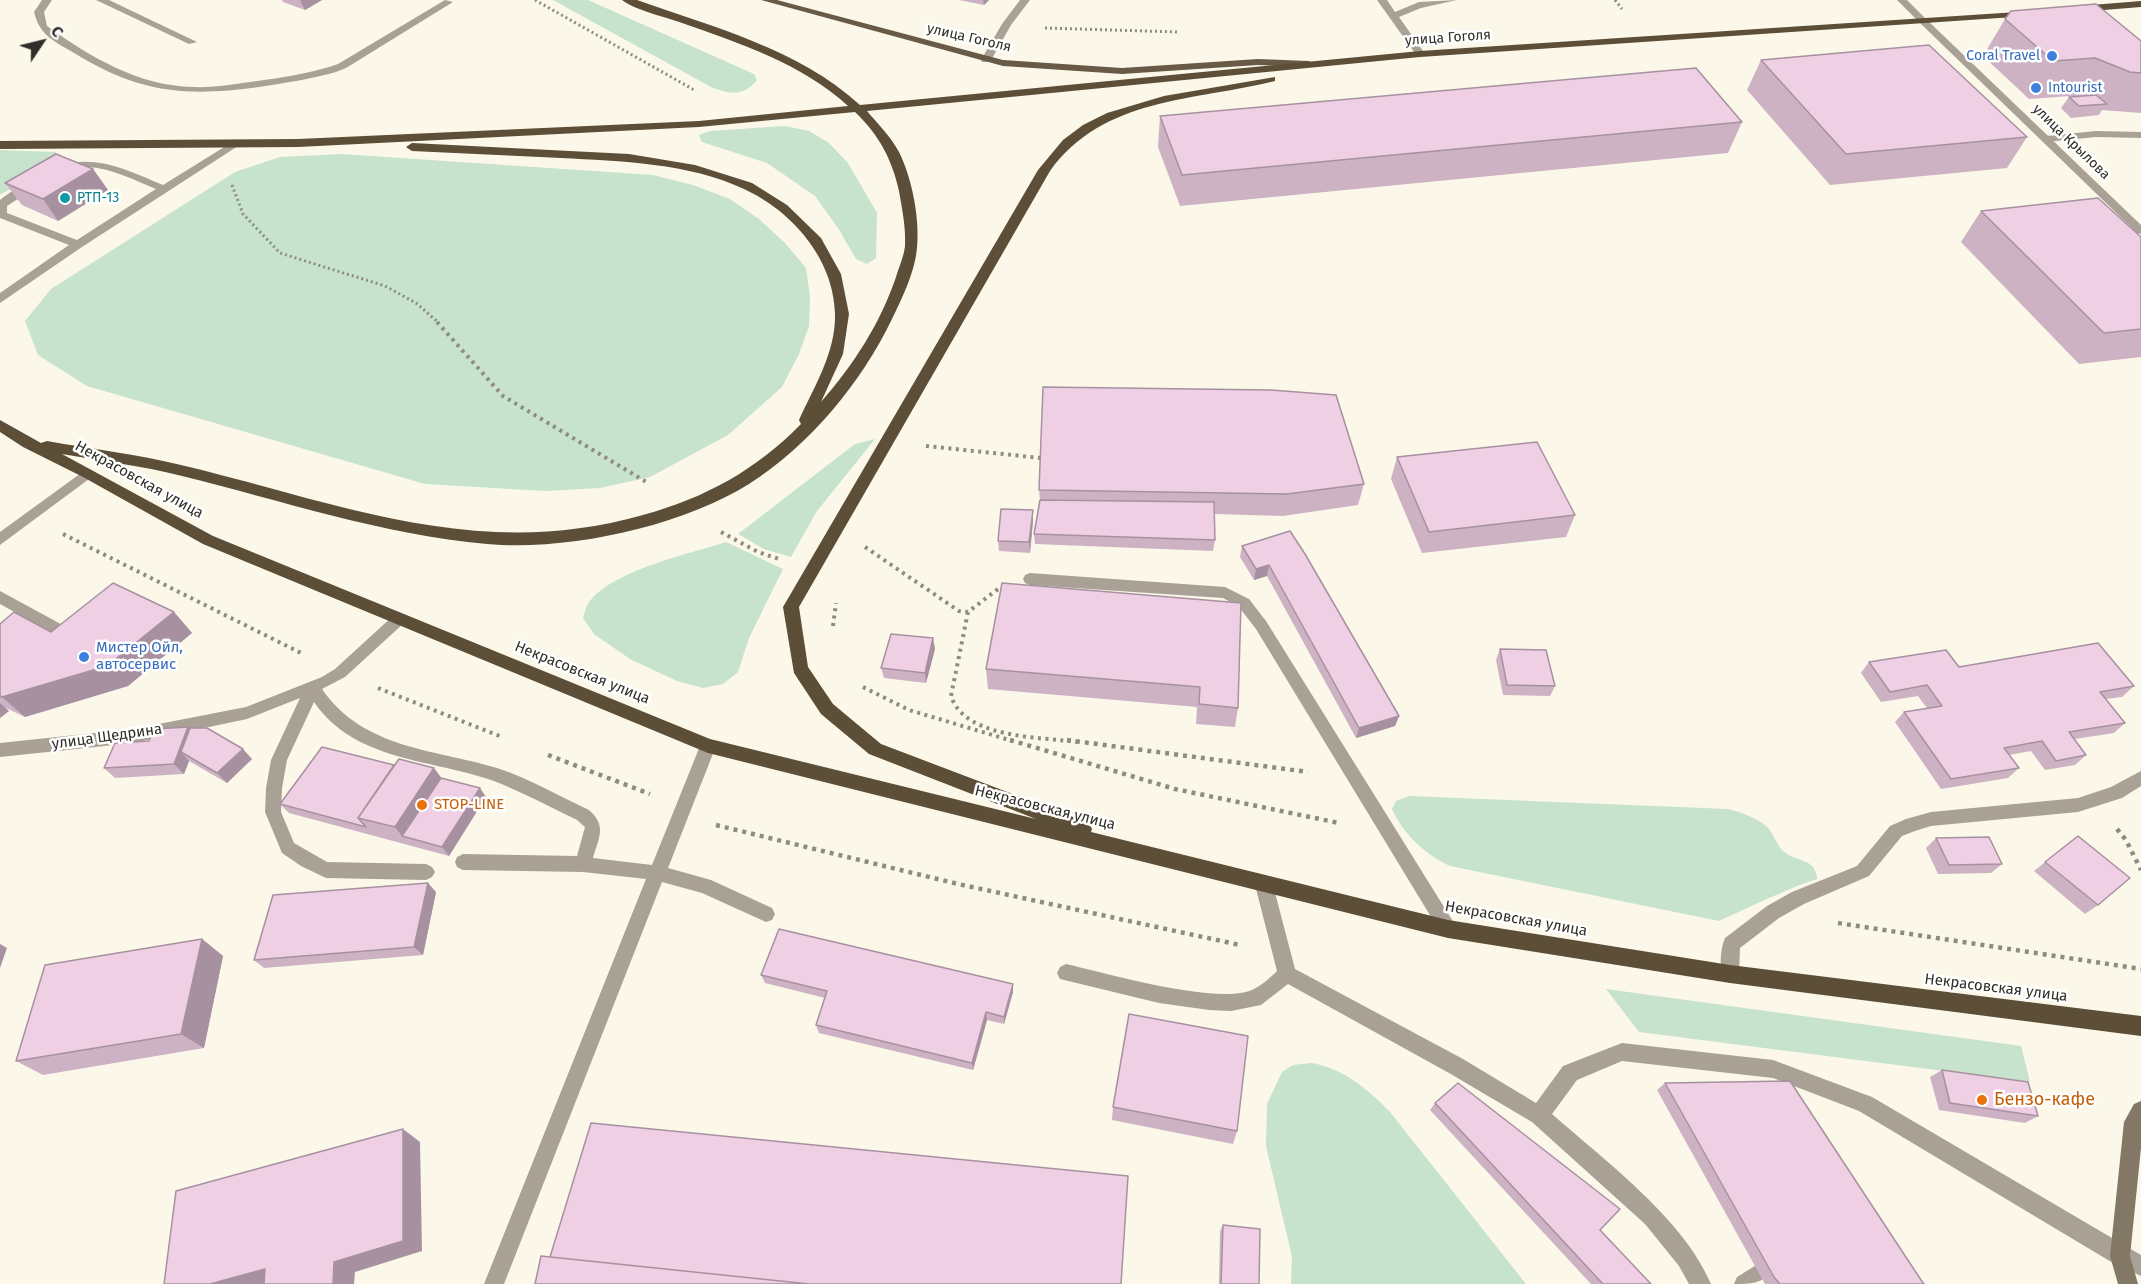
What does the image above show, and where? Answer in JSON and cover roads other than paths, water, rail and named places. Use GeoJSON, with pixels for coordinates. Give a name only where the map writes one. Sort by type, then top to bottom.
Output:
{"type":"FeatureCollection","features":[{"type":"Feature","properties":{"kind":"highway"},"geometry":{"type":"LineString","coordinates":[[28,443],[178,470],[336,512],[462,537],[528,540],[592,534],[688,507],[745,480],[776,457],[849,381],[898,298],[911,246],[909,209],[894,154],[863,113],[831,86],[731,37],[627,0]]}},
{"type":"Feature","properties":{"kind":"highway"},"geometry":{"type":"LineString","coordinates":[[2072,10],[2141,4]]}},
{"type":"Feature","properties":{"kind":"highway","name":"улица Гоголя"},"geometry":{"type":"LineString","coordinates":[[1327,65],[1420,54],[2045,12]]}},
{"type":"Feature","properties":{"kind":"highway"},"geometry":{"type":"LineString","coordinates":[[0,145],[297,143],[699,124],[1327,65]]}},
{"type":"Feature","properties":{"kind":"highway"},"geometry":{"type":"LineString","coordinates":[[1145,853],[875,749],[828,709],[800,668],[792,607],[1044,170],[1066,142],[1096,122],[1138,105],[1282,77],[1327,65]]}},
{"type":"Feature","properties":{"kind":"highway"},"geometry":{"type":"LineString","coordinates":[[297,143],[540,152],[629,158],[695,169],[748,186],[783,208],[815,238],[835,274],[842,314],[836,354],[799,433]]}},
{"type":"Feature","properties":{"kind":"highway","name":"Некрасовская улица"},"geometry":{"type":"LineString","coordinates":[[0,425],[28,443],[88,473],[208,540],[708,746],[1145,853],[1264,885],[1448,928],[1730,974],[2141,1026]]}},
{"type":"Feature","properties":{"kind":"main road","name":"улица Гоголя"},"geometry":{"type":"LineString","coordinates":[[766,0],[986,60],[1122,71],[1258,62],[1327,65]]}},
{"type":"Feature","properties":{"kind":"main road"},"geometry":{"type":"LineString","coordinates":[[2128,1284],[2120,1256],[2134,1122],[2141,1111]]}},
{"type":"Feature","properties":{"kind":"street"},"geometry":{"type":"LineString","coordinates":[[46,0],[39,12],[43,27],[79,52],[114,71],[169,88],[198,90],[300,79],[327,72],[342,66],[448,3]]}},
{"type":"Feature","properties":{"kind":"street"},"geometry":{"type":"LineString","coordinates":[[101,0],[192,42]]}},
{"type":"Feature","properties":{"kind":"street"},"geometry":{"type":"LineString","coordinates":[[986,60],[1007,24],[1025,0]]}},
{"type":"Feature","properties":{"kind":"street"},"geometry":{"type":"LineString","coordinates":[[1382,0],[1420,54]]}},
{"type":"Feature","properties":{"kind":"street"},"geometry":{"type":"LineString","coordinates":[[1393,16],[1419,5],[1452,0]]}},
{"type":"Feature","properties":{"kind":"street","name":"улица Крылова"},"geometry":{"type":"LineString","coordinates":[[1902,0],[2141,231]]}},
{"type":"Feature","properties":{"kind":"street"},"geometry":{"type":"LineString","coordinates":[[2072,10],[2090,22]]}},
{"type":"Feature","properties":{"kind":"street"},"geometry":{"type":"LineString","coordinates":[[2046,138],[2096,134],[2141,135]]}},
{"type":"Feature","properties":{"kind":"street"},"geometry":{"type":"LineString","coordinates":[[0,299],[162,188],[234,144]]}},
{"type":"Feature","properties":{"kind":"street"},"geometry":{"type":"LineString","coordinates":[[78,244],[2,215],[1,205],[67,165],[80,162],[94,162],[162,188]]}},
{"type":"Feature","properties":{"kind":"street"},"geometry":{"type":"LineString","coordinates":[[0,540],[88,473]]}},
{"type":"Feature","properties":{"kind":"street"},"geometry":{"type":"LineString","coordinates":[[1030,579],[1225,593],[1244,603],[1261,625],[1448,928]]}},
{"type":"Feature","properties":{"kind":"street"},"geometry":{"type":"LineString","coordinates":[[0,597],[65,633]]}},
{"type":"Feature","properties":{"kind":"street","name":"улица Щедрина"},"geometry":{"type":"LineString","coordinates":[[0,750],[133,736],[248,713],[313,688],[340,673],[399,619]]}},
{"type":"Feature","properties":{"kind":"street"},"geometry":{"type":"LineString","coordinates":[[313,688],[328,710],[341,722],[380,744],[497,775],[583,815],[593,827],[583,864]]}},
{"type":"Feature","properties":{"kind":"street"},"geometry":{"type":"LineString","coordinates":[[313,688],[279,760],[274,788],[273,812],[288,848],[326,870],[426,872]]}},
{"type":"Feature","properties":{"kind":"street"},"geometry":{"type":"LineString","coordinates":[[494,1284],[708,746]]}},
{"type":"Feature","properties":{"kind":"street"},"geometry":{"type":"LineString","coordinates":[[1730,974],[1731,944],[1773,912],[1798,898],[1863,871],[1896,831],[1931,819],[2078,806],[2116,793],[2141,777]]}},
{"type":"Feature","properties":{"kind":"street"},"geometry":{"type":"LineString","coordinates":[[463,862],[583,864],[657,873],[705,886],[766,914]]}},
{"type":"Feature","properties":{"kind":"street"},"geometry":{"type":"LineString","coordinates":[[1264,885],[1287,974],[1456,1066],[1539,1115],[1652,1217],[1686,1259],[1701,1284]]}},
{"type":"Feature","properties":{"kind":"street"},"geometry":{"type":"LineString","coordinates":[[1066,973],[1168,995],[1220,1003],[1250,1000],[1265,992],[1287,974]]}},
{"type":"Feature","properties":{"kind":"street"},"geometry":{"type":"LineString","coordinates":[[1539,1115],[1570,1073],[1622,1052],[1773,1069],[1865,1104],[2120,1256],[2141,1266]]}},
{"type":"Feature","properties":{"kind":"place","name":"Coral Travel"},"geometry":{"type":"Point","coordinates":[2052,56]}},
{"type":"Feature","properties":{"kind":"place","name":"Intourist"},"geometry":{"type":"Point","coordinates":[2036,88]}},
{"type":"Feature","properties":{"kind":"place","name":"РТП-13"},"geometry":{"type":"Point","coordinates":[65,198]}},
{"type":"Feature","properties":{"kind":"place","name":"Мистер Ойл, автосервис"},"geometry":{"type":"Point","coordinates":[84,657]}},
{"type":"Feature","properties":{"kind":"place","name":"STOP-LINE"},"geometry":{"type":"Point","coordinates":[422,805]}},
{"type":"Feature","properties":{"kind":"place","name":"Бензо-кафе"},"geometry":{"type":"Point","coordinates":[1982,1100]}}]}
